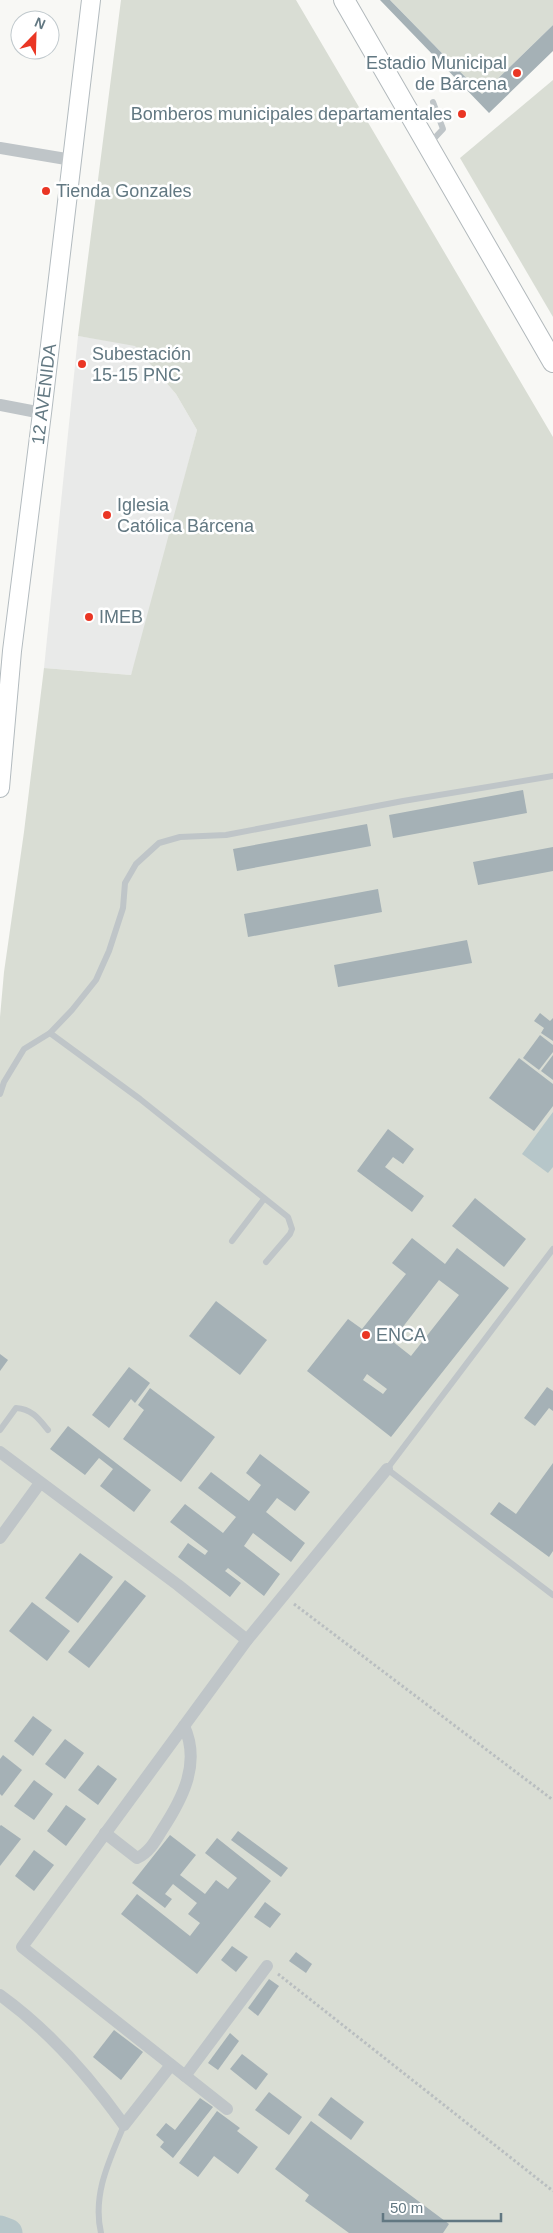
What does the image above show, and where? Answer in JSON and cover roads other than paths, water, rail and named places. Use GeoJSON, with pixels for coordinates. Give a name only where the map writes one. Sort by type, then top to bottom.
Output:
{"type":"FeatureCollection","features":[{"type":"Feature","properties":{"kind":"main road","name":"12 AVENIDA"},"geometry":{"type":"LineString","coordinates":[[0,788],[6,650],[42,413],[91,0]]}},
{"type":"Feature","properties":{"kind":"main road"},"geometry":{"type":"LineString","coordinates":[[344,0],[553,362]]}},
{"type":"Feature","properties":{"kind":"street"},"geometry":{"type":"LineString","coordinates":[[0,148],[72,160]]}},
{"type":"Feature","properties":{"kind":"street"},"geometry":{"type":"LineString","coordinates":[[0,405],[42,413]]}},
{"type":"Feature","properties":{"kind":"street"},"geometry":{"type":"LineString","coordinates":[[0,1452],[178,1585],[247,1640]]}},
{"type":"Feature","properties":{"kind":"street"},"geometry":{"type":"LineString","coordinates":[[227,2109],[22,1947],[247,1640],[387,1469]]}},
{"type":"Feature","properties":{"kind":"street"},"geometry":{"type":"LineString","coordinates":[[0,1538],[40,1483]]}},
{"type":"Feature","properties":{"kind":"street"},"geometry":{"type":"LineString","coordinates":[[106,1833],[137,1858],[153,1844],[177,1808],[189,1780],[190,1739],[184,1726]]}},
{"type":"Feature","properties":{"kind":"street"},"geometry":{"type":"LineString","coordinates":[[185,2076],[267,1966]]}},
{"type":"Feature","properties":{"kind":"street"},"geometry":{"type":"LineString","coordinates":[[0,1995],[42,2029],[76,2064],[124,2124],[171,2065]]}},
{"type":"Feature","properties":{"kind":"lane"},"geometry":{"type":"LineString","coordinates":[[428,145],[443,129],[433,102]]}},
{"type":"Feature","properties":{"kind":"lane"},"geometry":{"type":"LineString","coordinates":[[0,1094],[4,1082],[24,1049],[50,1034],[96,980],[109,951],[123,908],[125,883],[136,864],[159,843],[180,837],[226,835],[403,801],[553,776]]}},
{"type":"Feature","properties":{"kind":"lane"},"geometry":{"type":"LineString","coordinates":[[50,1034],[140,1099],[288,1217],[292,1229],[266,1262]]}},
{"type":"Feature","properties":{"kind":"lane"},"geometry":{"type":"LineString","coordinates":[[232,1241],[264,1199]]}},
{"type":"Feature","properties":{"kind":"lane"},"geometry":{"type":"LineString","coordinates":[[553,1249],[387,1469],[553,1595]]}},
{"type":"Feature","properties":{"kind":"lane"},"geometry":{"type":"LineString","coordinates":[[0,1430],[16,1408],[26,1409],[37,1417],[48,1430]]}},
{"type":"Feature","properties":{"kind":"lane"},"geometry":{"type":"LineString","coordinates":[[100,2233],[98,2211],[102,2181],[124,2124]]}},
{"type":"Feature","properties":{"kind":"waterway"},"geometry":{"type":"LineString","coordinates":[[0,2230],[8,2233]]}},
{"type":"Feature","properties":{"kind":"place","name":"Estadio Municipal de Bárcena"},"geometry":{"type":"Point","coordinates":[517,73]}},
{"type":"Feature","properties":{"kind":"place","name":"Bomberos municipales departamentales"},"geometry":{"type":"Point","coordinates":[462,114]}},
{"type":"Feature","properties":{"kind":"place","name":"Tienda Gonzales"},"geometry":{"type":"Point","coordinates":[46,191]}},
{"type":"Feature","properties":{"kind":"place","name":"Subestación 15-15 PNC"},"geometry":{"type":"Point","coordinates":[82,364]}},
{"type":"Feature","properties":{"kind":"place","name":"Iglesia Católica Bárcena"},"geometry":{"type":"Point","coordinates":[107,515]}},
{"type":"Feature","properties":{"kind":"place","name":"IMEB"},"geometry":{"type":"Point","coordinates":[89,617]}},
{"type":"Feature","properties":{"kind":"place","name":"ENCA"},"geometry":{"type":"Point","coordinates":[366,1335]}}]}
